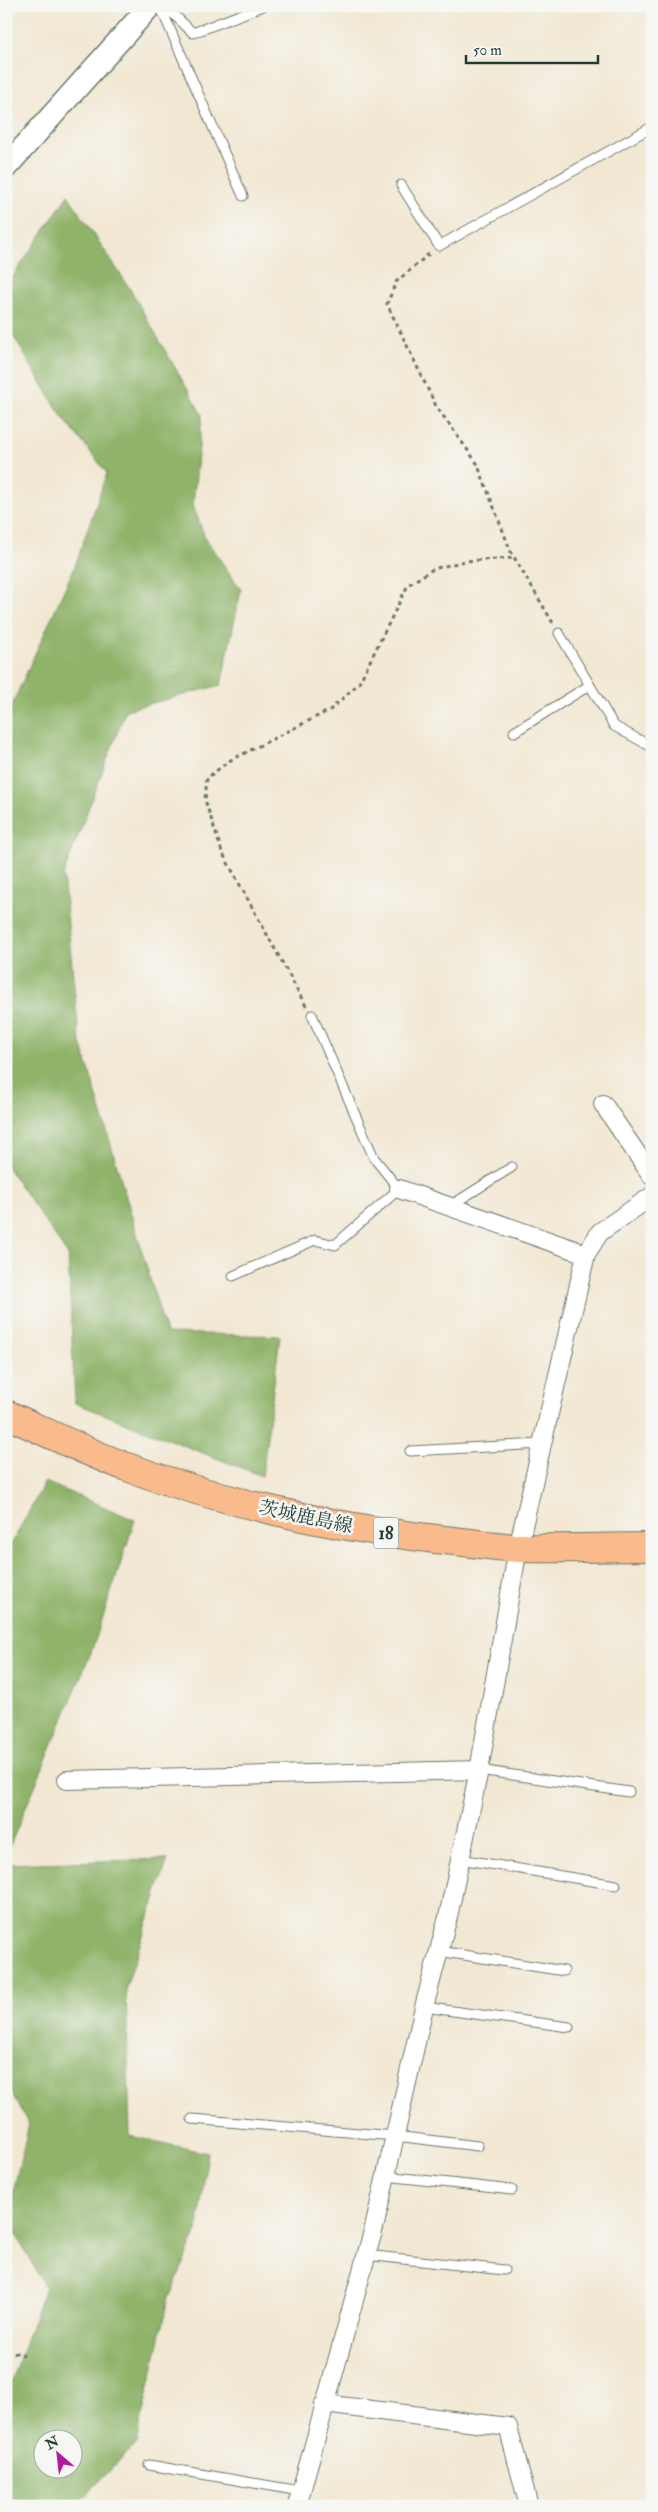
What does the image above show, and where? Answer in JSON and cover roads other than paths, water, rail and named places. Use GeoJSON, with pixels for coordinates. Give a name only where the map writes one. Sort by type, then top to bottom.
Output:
{"type":"FeatureCollection","features":[{"type":"Feature","properties":{"kind":"main road","name":"茨城鹿島線"},"geometry":{"type":"LineString","coordinates":[[6,1414],[127,1467],[208,1493],[325,1521],[396,1534],[518,1548],[652,1547]]}},
{"type":"Feature","properties":{"kind":"street"},"geometry":{"type":"LineString","coordinates":[[6,167],[150,6]]}},
{"type":"Feature","properties":{"kind":"street"},"geometry":{"type":"LineString","coordinates":[[603,1104],[652,1176]]}},
{"type":"Feature","properties":{"kind":"street"},"geometry":{"type":"LineString","coordinates":[[399,1189],[586,1254]]}},
{"type":"Feature","properties":{"kind":"street"},"geometry":{"type":"LineString","coordinates":[[299,2498],[366,2255],[424,2007],[439,1951],[479,1770],[518,1548],[586,1254],[600,1232],[652,1196]]}},
{"type":"Feature","properties":{"kind":"street"},"geometry":{"type":"LineString","coordinates":[[67,1780],[479,1770]]}},
{"type":"Feature","properties":{"kind":"street"},"geometry":{"type":"LineString","coordinates":[[324,2404],[508,2427],[529,2506]]}},
{"type":"Feature","properties":{"kind":"lane"},"geometry":{"type":"LineString","coordinates":[[160,6],[243,196]]}},
{"type":"Feature","properties":{"kind":"lane"},"geometry":{"type":"LineString","coordinates":[[165,6],[192,33],[262,6]]}},
{"type":"Feature","properties":{"kind":"lane"},"geometry":{"type":"LineString","coordinates":[[401,185],[439,246],[652,127]]}},
{"type":"Feature","properties":{"kind":"lane"},"geometry":{"type":"LineString","coordinates":[[558,633],[614,726],[652,747]]}},
{"type":"Feature","properties":{"kind":"lane"},"geometry":{"type":"LineString","coordinates":[[514,732],[590,685]]}},
{"type":"Feature","properties":{"kind":"lane"},"geometry":{"type":"LineString","coordinates":[[233,1276],[315,1240],[335,1245],[399,1189],[374,1158],[312,1015]]}},
{"type":"Feature","properties":{"kind":"lane"},"geometry":{"type":"LineString","coordinates":[[450,1206],[512,1167]]}},
{"type":"Feature","properties":{"kind":"lane"},"geometry":{"type":"LineString","coordinates":[[410,1451],[542,1444]]}},
{"type":"Feature","properties":{"kind":"lane"},"geometry":{"type":"LineString","coordinates":[[479,1770],[629,1792]]}},
{"type":"Feature","properties":{"kind":"lane"},"geometry":{"type":"LineString","coordinates":[[460,1859],[616,1885]]}},
{"type":"Feature","properties":{"kind":"lane"},"geometry":{"type":"LineString","coordinates":[[439,1951],[564,1971]]}},
{"type":"Feature","properties":{"kind":"lane"},"geometry":{"type":"LineString","coordinates":[[424,2007],[569,2027]]}},
{"type":"Feature","properties":{"kind":"lane"},"geometry":{"type":"LineString","coordinates":[[192,2119],[395,2136],[478,2146]]}},
{"type":"Feature","properties":{"kind":"lane"},"geometry":{"type":"LineString","coordinates":[[386,2176],[512,2190]]}},
{"type":"Feature","properties":{"kind":"lane"},"geometry":{"type":"LineString","coordinates":[[366,2255],[504,2270]]}},
{"type":"Feature","properties":{"kind":"lane"},"geometry":{"type":"LineString","coordinates":[[149,2465],[299,2498]]}}]}
